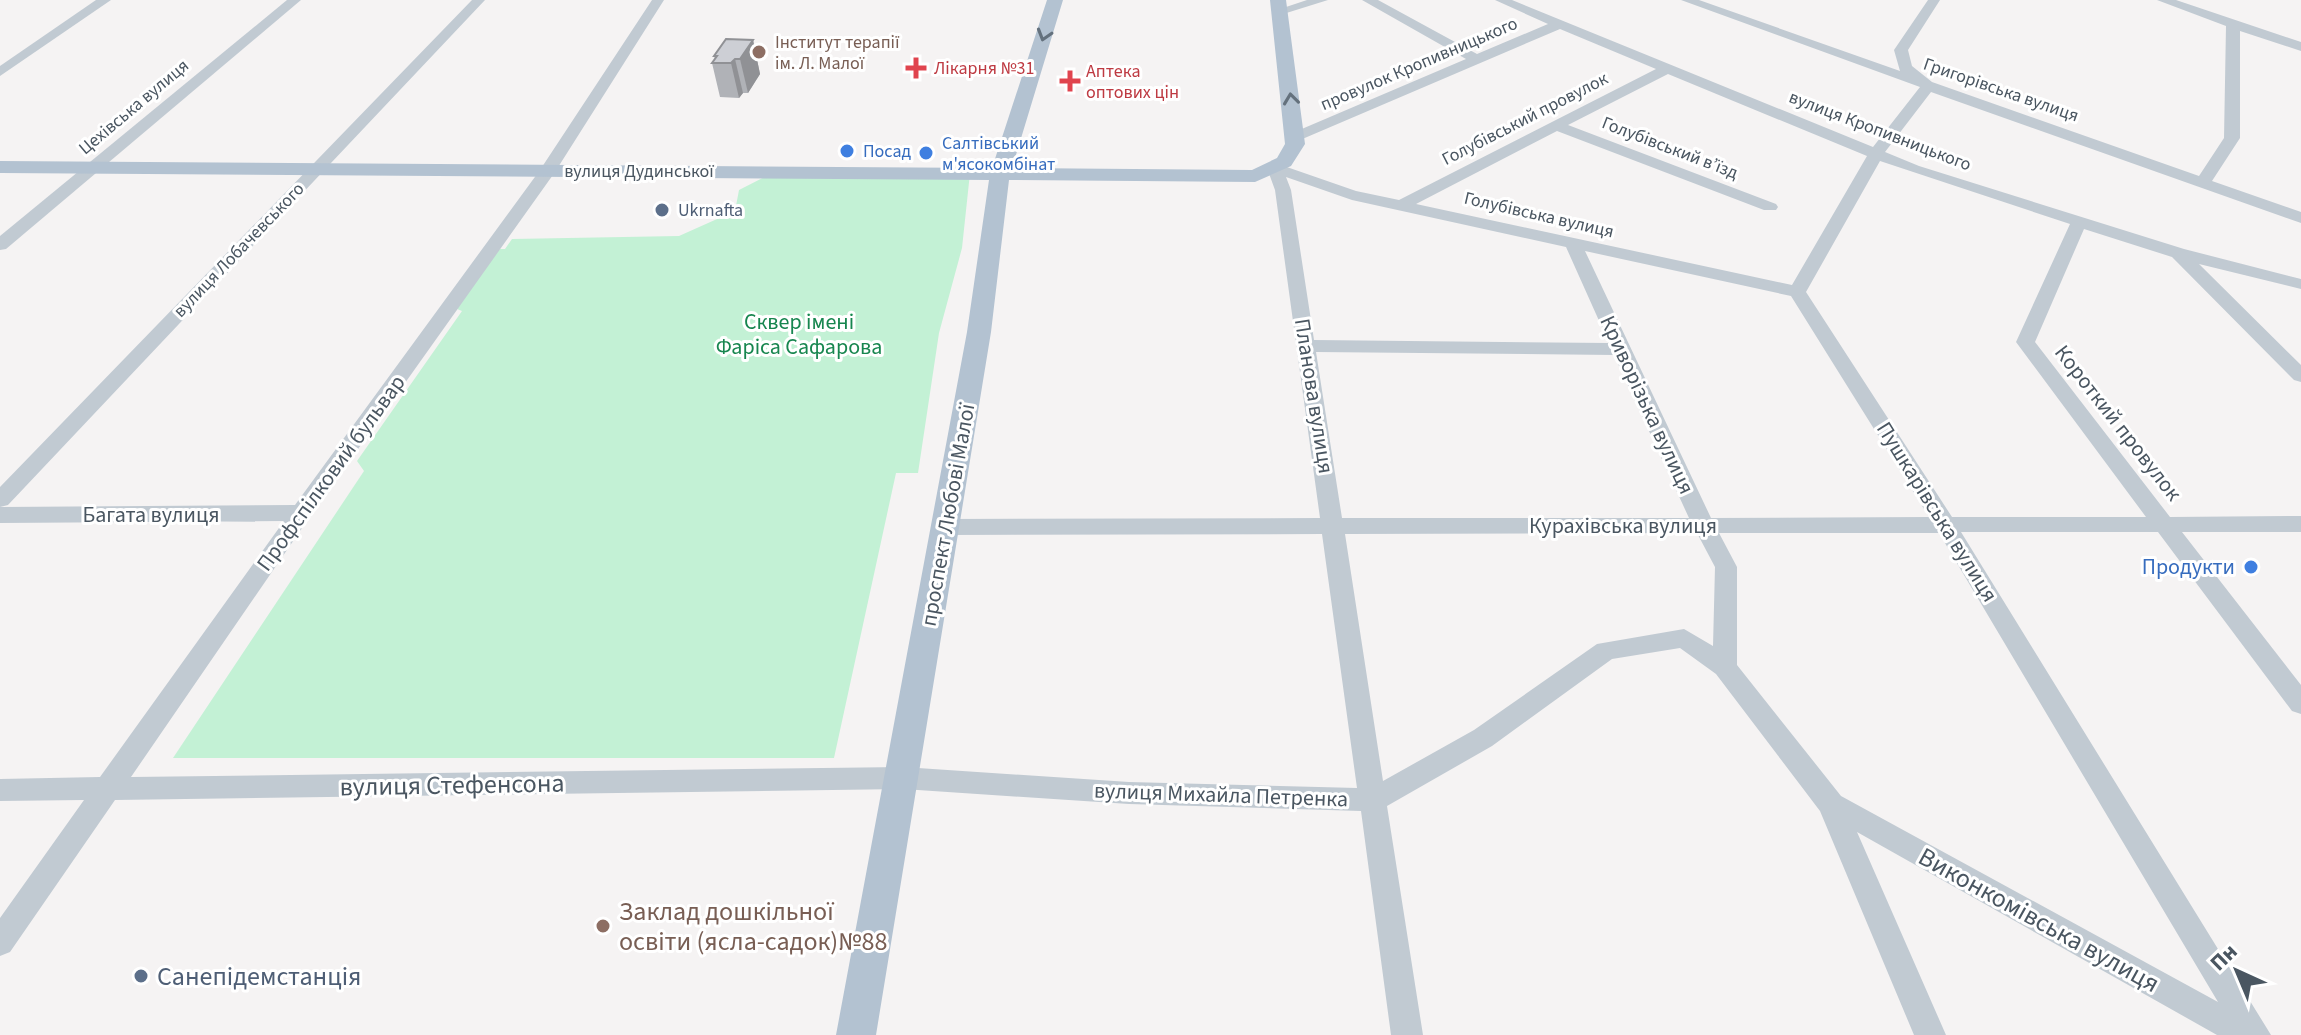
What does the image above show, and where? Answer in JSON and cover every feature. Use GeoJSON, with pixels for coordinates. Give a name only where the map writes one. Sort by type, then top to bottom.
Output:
{"type":"FeatureCollection","features":[{"type":"Feature","properties":{"kind":"main road","name":"проспект Любові Малої"},"geometry":{"type":"LineString","coordinates":[[856,1035],[979,332],[1000,173],[1055,0]]}},
{"type":"Feature","properties":{"kind":"main road"},"geometry":{"type":"LineString","coordinates":[[1275,168],[1290,157],[1295,137],[1279,5]]}},
{"type":"Feature","properties":{"kind":"main road","name":"вулиця Дудинської"},"geometry":{"type":"LineString","coordinates":[[0,167],[1234,177],[1255,176],[1275,168]]}},
{"type":"Feature","properties":{"kind":"street"},"geometry":{"type":"LineString","coordinates":[[0,72],[105,0]]}},
{"type":"Feature","properties":{"kind":"street","name":"Цехівська вулиця"},"geometry":{"type":"LineString","coordinates":[[0,245],[295,0]]}},
{"type":"Feature","properties":{"kind":"street","name":"вулиця Лобачевського"},"geometry":{"type":"LineString","coordinates":[[0,500],[479,0]]}},
{"type":"Feature","properties":{"kind":"street","name":"Профспілковий бульвар"},"geometry":{"type":"LineString","coordinates":[[0,942],[301,513],[547,172],[658,0]]}},
{"type":"Feature","properties":{"kind":"street"},"geometry":{"type":"LineString","coordinates":[[1279,5],[1322,0]]}},
{"type":"Feature","properties":{"kind":"street"},"geometry":{"type":"LineString","coordinates":[[1368,0],[1476,59]]}},
{"type":"Feature","properties":{"kind":"street","name":"вулиця Кропивницького"},"geometry":{"type":"LineString","coordinates":[[1501,0],[1876,154],[2178,253],[2301,376]]}},
{"type":"Feature","properties":{"kind":"street","name":"Григорівська вулиця"},"geometry":{"type":"LineString","coordinates":[[1687,0],[2301,218]]}},
{"type":"Feature","properties":{"kind":"street"},"geometry":{"type":"LineString","coordinates":[[1725,13],[1738,0]]}},
{"type":"Feature","properties":{"kind":"street"},"geometry":{"type":"LineString","coordinates":[[1797,292],[1876,154],[1928,86],[1905,68],[1901,50],[1934,0]]}},
{"type":"Feature","properties":{"kind":"street"},"geometry":{"type":"LineString","coordinates":[[2163,0],[2301,47]]}},
{"type":"Feature","properties":{"kind":"street"},"geometry":{"type":"LineString","coordinates":[[2203,183],[2232,138],[2233,23]]}},
{"type":"Feature","properties":{"kind":"street","name":"провулок Кропивницького"},"geometry":{"type":"LineString","coordinates":[[1295,137],[1557,25]]}},
{"type":"Feature","properties":{"kind":"street","name":"Голубівський провулок"},"geometry":{"type":"LineString","coordinates":[[1402,205],[1666,69]]}},
{"type":"Feature","properties":{"kind":"street","name":"Голубівський в’їзд"},"geometry":{"type":"LineString","coordinates":[[1557,126],[1770,207]]}},
{"type":"Feature","properties":{"kind":"street","name":"Голубівська вулиця"},"geometry":{"type":"LineString","coordinates":[[1275,168],[1352,195],[1797,292]]}},
{"type":"Feature","properties":{"kind":"street","name":"Планова вулиця"},"geometry":{"type":"LineString","coordinates":[[1275,168],[1283,190],[1407,1035]]}},
{"type":"Feature","properties":{"kind":"street","name":"Короткий провулок"},"geometry":{"type":"LineString","coordinates":[[2079,222],[2025,342],[2166,524]]}},
{"type":"Feature","properties":{"kind":"street","name":"Криворізька вулиця"},"geometry":{"type":"LineString","coordinates":[[1573,243],[1726,567],[1725,667]]}},
{"type":"Feature","properties":{"kind":"street"},"geometry":{"type":"LineString","coordinates":[[2178,253],[2301,284]]}},
{"type":"Feature","properties":{"kind":"street","name":"Пушкарівська вулиця"},"geometry":{"type":"LineString","coordinates":[[1797,292],[1945,524],[2255,1035]]}},
{"type":"Feature","properties":{"kind":"street"},"geometry":{"type":"LineString","coordinates":[[1306,346],[1621,349]]}},
{"type":"Feature","properties":{"kind":"street","name":"Багата вулиця"},"geometry":{"type":"LineString","coordinates":[[0,515],[301,513]]}},
{"type":"Feature","properties":{"kind":"street"},"geometry":{"type":"LineString","coordinates":[[2166,524],[2301,704]]}},
{"type":"Feature","properties":{"kind":"street","name":"Курахівська вулиця"},"geometry":{"type":"LineString","coordinates":[[946,527],[2301,524]]}},
{"type":"Feature","properties":{"kind":"street","name":"вулиця Михайла Петренка"},"geometry":{"type":"LineString","coordinates":[[903,778],[1129,793],[1373,800],[1483,738],[1606,651],[1684,638],[1725,667]]}},
{"type":"Feature","properties":{"kind":"street"},"geometry":{"type":"LineString","coordinates":[[1725,667],[1831,804],[1930,1035]]}},
{"type":"Feature","properties":{"kind":"street","name":"вулиця Стефенсона"},"geometry":{"type":"LineString","coordinates":[[0,790],[903,778]]}},
{"type":"Feature","properties":{"kind":"street","name":"Виконкомівська вулиця"},"geometry":{"type":"LineString","coordinates":[[1831,804],[2247,1035]]}},
{"type":"Feature","properties":{"kind":"green space","name":"Сквер імені Фаріса Сафарова"},"geometry":{"type":"Polygon","coordinates":[[[778,170],[970,173],[962,248],[939,333],[918,473],[896,473],[834,758],[173,758],[364,471],[357,461],[462,311],[457,309],[474,280],[500,249],[505,249],[512,239],[679,236],[735,211],[739,190],[778,170]]]}},
{"type":"Feature","properties":{"kind":"building"},"geometry":{"type":"Polygon","coordinates":[[[726,39],[753,40],[740,59],[731,63],[712,63],[717,56],[714,56],[726,39]]]}},
{"type":"Feature","properties":{"kind":"place","name":"Інститут терапії ім. Л. Малої"},"geometry":{"type":"Point","coordinates":[759,52]}},
{"type":"Feature","properties":{"kind":"place","name":"Лікарня №31"},"geometry":{"type":"Point","coordinates":[916,68]}},
{"type":"Feature","properties":{"kind":"place","name":"Аптека оптових цін"},"geometry":{"type":"Point","coordinates":[1070,81]}},
{"type":"Feature","properties":{"kind":"place","name":"Посад"},"geometry":{"type":"Point","coordinates":[847,151]}},
{"type":"Feature","properties":{"kind":"place","name":"Салтівський м'ясокомбінат"},"geometry":{"type":"Point","coordinates":[926,153]}},
{"type":"Feature","properties":{"kind":"place","name":"Ukrnafta"},"geometry":{"type":"Point","coordinates":[662,210]}},
{"type":"Feature","properties":{"kind":"place","name":"Продукти"},"geometry":{"type":"Point","coordinates":[2251,567]}},
{"type":"Feature","properties":{"kind":"place","name":"Заклад дошкільної освіти (ясла-садок)№88"},"geometry":{"type":"Point","coordinates":[603,926]}},
{"type":"Feature","properties":{"kind":"place","name":"Санепідемстанція"},"geometry":{"type":"Point","coordinates":[141,976]}}]}
